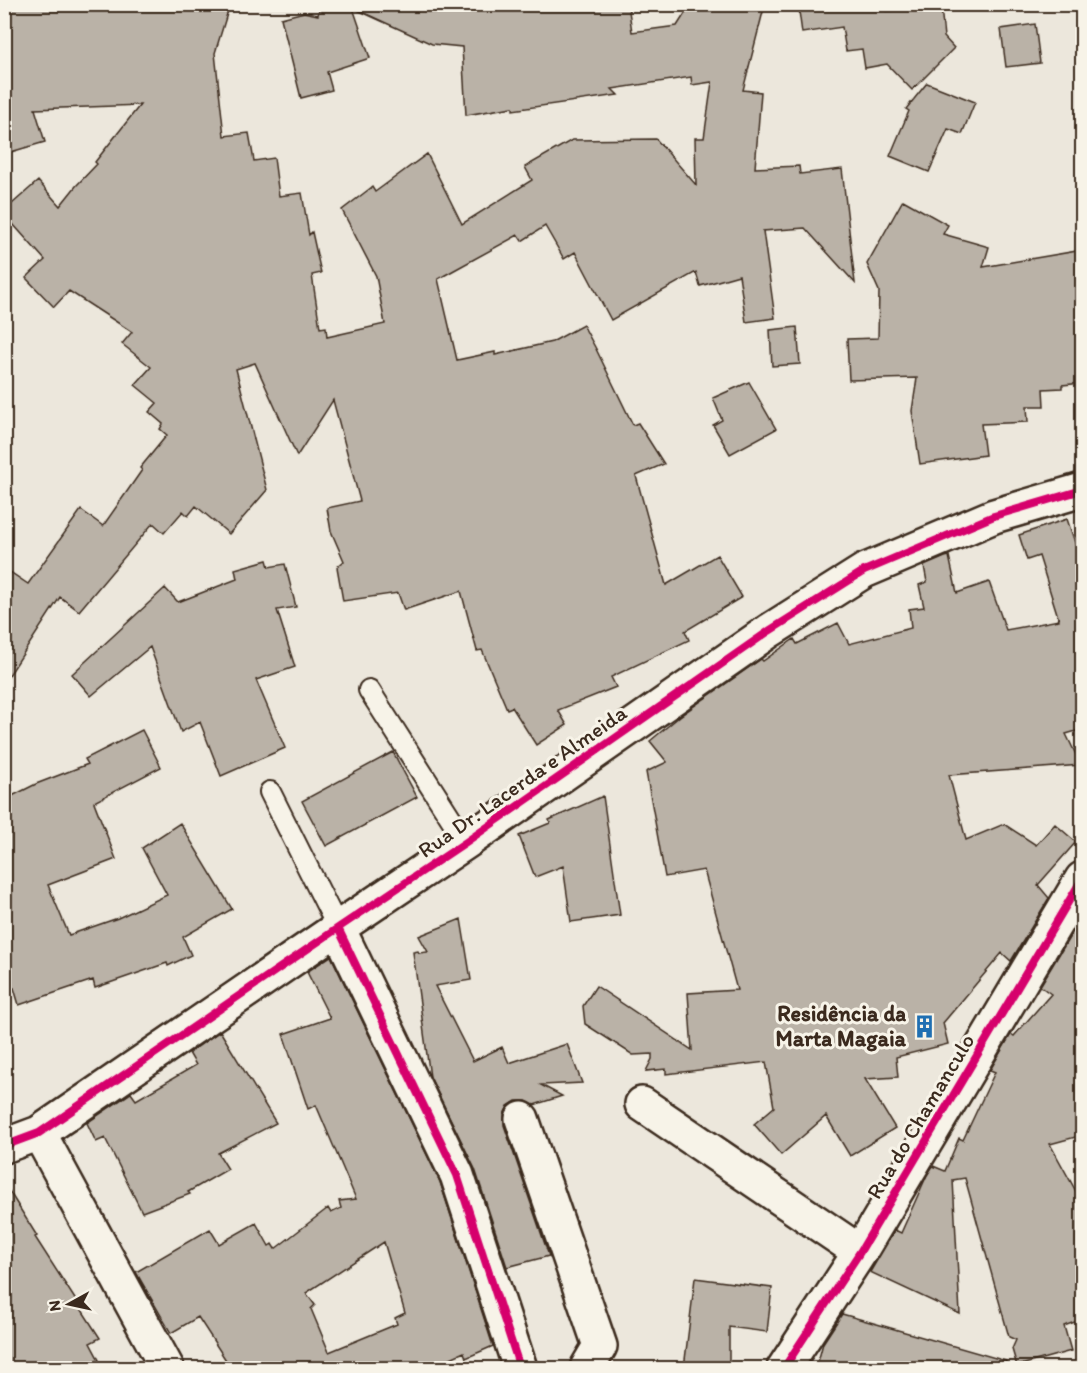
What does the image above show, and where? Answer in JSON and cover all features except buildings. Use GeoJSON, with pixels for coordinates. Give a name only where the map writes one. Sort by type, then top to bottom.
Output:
{"type":"FeatureCollection","features":[{"type":"Feature","properties":{"kind":"street","name":"Rua Dr. Lacerda e Almeida"},"geometry":{"type":"LineString","coordinates":[[4,1146],[39,1133],[466,842],[769,631],[864,571],[994,516],[1083,490]]}},
{"type":"Feature","properties":{"kind":"street","name":"Rua do Chamanculo"},"geometry":{"type":"LineString","coordinates":[[784,1368],[860,1252],[1083,879]]}},
{"type":"Feature","properties":{"kind":"street"},"geometry":{"type":"LineString","coordinates":[[338,928],[458,1176],[520,1368]]}},
{"type":"Feature","properties":{"kind":"street"},"geometry":{"type":"LineString","coordinates":[[642,1104],[860,1252]]}},
{"type":"Feature","properties":{"kind":"street"},"geometry":{"type":"LineString","coordinates":[[522,1119],[600,1346],[587,1368]]}},
{"type":"Feature","properties":{"kind":"street"},"geometry":{"type":"LineString","coordinates":[[39,1133],[167,1368]]}},
{"type":"Feature","properties":{"kind":"lane"},"geometry":{"type":"LineString","coordinates":[[369,690],[466,842]]}},
{"type":"Feature","properties":{"kind":"lane"},"geometry":{"type":"LineString","coordinates":[[270,792],[338,928]]}},
{"type":"Feature","properties":{"kind":"cycle path"},"geometry":{"type":"LineString","coordinates":[[4,1146],[39,1133],[466,842],[769,631],[864,571],[994,516],[1082,490]]}},
{"type":"Feature","properties":{"kind":"cycle path"},"geometry":{"type":"LineString","coordinates":[[784,1368],[860,1252],[1082,879]]}},
{"type":"Feature","properties":{"kind":"cycle path"},"geometry":{"type":"LineString","coordinates":[[338,928],[457,1175],[520,1368]]}},
{"type":"Feature","properties":{"kind":"place","name":"Residência da Marta Magaia"},"geometry":{"type":"Point","coordinates":[924,1026]}}]}
